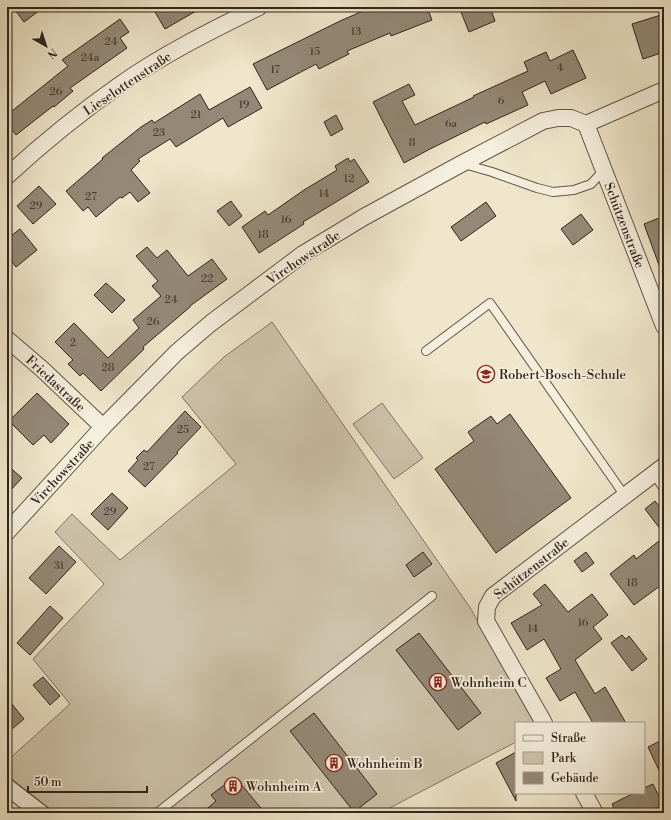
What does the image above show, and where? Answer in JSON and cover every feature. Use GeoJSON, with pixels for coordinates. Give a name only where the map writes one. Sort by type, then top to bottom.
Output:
{"type":"FeatureCollection","features":[{"type":"Feature","properties":{"kind":"street","name":"Lieselottenstraße"},"geometry":{"type":"LineString","coordinates":[[7,176],[74,119],[122,84],[168,55],[259,7]]}},
{"type":"Feature","properties":{"kind":"street"},"geometry":{"type":"LineString","coordinates":[[586,124],[664,90]]}},
{"type":"Feature","properties":{"kind":"street","name":"Virchowstraße"},"geometry":{"type":"LineString","coordinates":[[7,532],[103,428],[177,352],[211,322],[303,254],[364,217],[543,121],[558,118],[571,118],[586,124]]}},
{"type":"Feature","properties":{"kind":"street","name":"Schützenstraße"},"geometry":{"type":"LineString","coordinates":[[586,124],[664,326]]}},
{"type":"Feature","properties":{"kind":"street","name":"Friedastraße"},"geometry":{"type":"LineString","coordinates":[[7,339],[42,368],[103,428]]}},
{"type":"Feature","properties":{"kind":"street","name":"Schützenstraße"},"geometry":{"type":"LineString","coordinates":[[543,722],[486,621],[486,607],[493,596],[659,470]]}},
{"type":"Feature","properties":{"kind":"street"},"geometry":{"type":"LineString","coordinates":[[7,787],[41,813]]}},
{"type":"Feature","properties":{"kind":"street"},"geometry":{"type":"LineString","coordinates":[[585,794],[595,813]]}},
{"type":"Feature","properties":{"kind":"lane"},"geometry":{"type":"LineString","coordinates":[[461,164],[492,172],[514,181],[553,192],[574,190],[591,184],[604,170]]}},
{"type":"Feature","properties":{"kind":"lane"},"geometry":{"type":"LineString","coordinates":[[426,351],[490,303],[625,496]]}},
{"type":"Feature","properties":{"kind":"lane"},"geometry":{"type":"LineString","coordinates":[[659,470],[664,490]]}},
{"type":"Feature","properties":{"kind":"lane"},"geometry":{"type":"LineString","coordinates":[[157,813],[432,596]]}},
{"type":"Feature","properties":{"kind":"green space"},"geometry":{"type":"Polygon","coordinates":[[[272,322],[471,609],[534,722],[515,722],[515,743],[380,813],[55,813],[7,775],[7,761],[70,704],[33,659],[104,584],[55,532],[72,514],[120,560],[236,464],[182,397],[224,357],[272,322]]]}},
{"type":"Feature","properties":{"kind":"green space"},"geometry":{"type":"Polygon","coordinates":[[[382,403],[423,458],[394,479],[353,424],[382,403]]]}},
{"type":"Feature","properties":{"kind":"building"},"geometry":{"type":"Polygon","coordinates":[[[13,7],[44,7],[24,22],[13,7]]]}},
{"type":"Feature","properties":{"kind":"building"},"geometry":{"type":"Polygon","coordinates":[[[152,7],[203,7],[165,29],[152,7]]]}},
{"type":"Feature","properties":{"kind":"building"},"geometry":{"type":"Polygon","coordinates":[[[372,7],[427,7],[432,20],[391,36],[390,33],[347,51],[349,54],[319,69],[316,64],[267,90],[253,64],[372,7]]]}},
{"type":"Feature","properties":{"kind":"building"},"geometry":{"type":"Polygon","coordinates":[[[459,7],[490,7],[495,21],[469,32],[459,7]]]}},
{"type":"Feature","properties":{"kind":"building"},"geometry":{"type":"Polygon","coordinates":[[[664,14],[664,52],[643,59],[632,24],[664,14]]]}},
{"type":"Feature","properties":{"kind":"building"},"geometry":{"type":"Polygon","coordinates":[[[120,19],[129,32],[120,38],[127,48],[70,88],[73,91],[16,135],[7,124],[7,115],[68,66],[62,60],[120,19]]]}},
{"type":"Feature","properties":{"kind":"building"},"geometry":{"type":"Polygon","coordinates":[[[573,50],[586,78],[551,94],[545,81],[522,92],[528,105],[486,124],[485,122],[404,163],[373,102],[409,84],[415,95],[402,101],[415,125],[528,71],[524,62],[546,52],[550,61],[573,50]]]}},
{"type":"Feature","properties":{"kind":"building"},"geometry":{"type":"Polygon","coordinates":[[[250,87],[262,108],[228,127],[223,118],[176,147],[170,139],[138,159],[140,161],[131,170],[150,193],[138,202],[130,192],[122,198],[120,197],[96,217],[88,207],[83,211],[66,191],[103,159],[102,158],[152,120],[154,123],[200,94],[209,110],[250,87]]]}},
{"type":"Feature","properties":{"kind":"building"},"geometry":{"type":"Polygon","coordinates":[[[336,115],[343,129],[331,136],[324,122],[336,115]]]}},
{"type":"Feature","properties":{"kind":"building"},"geometry":{"type":"Polygon","coordinates":[[[348,158],[350,162],[354,159],[369,182],[303,222],[304,224],[259,253],[242,227],[265,211],[268,215],[304,190],[337,170],[335,166],[348,158]]]}},
{"type":"Feature","properties":{"kind":"building"},"geometry":{"type":"Polygon","coordinates":[[[39,186],[56,204],[33,224],[17,206],[39,186]]]}},
{"type":"Feature","properties":{"kind":"building"},"geometry":{"type":"Polygon","coordinates":[[[231,201],[242,216],[229,226],[217,211],[231,201]]]}},
{"type":"Feature","properties":{"kind":"building"},"geometry":{"type":"Polygon","coordinates":[[[486,202],[496,216],[461,241],[451,227],[486,202]]]}},
{"type":"Feature","properties":{"kind":"building"},"geometry":{"type":"Polygon","coordinates":[[[581,214],[593,230],[573,245],[561,229],[581,214]]]}},
{"type":"Feature","properties":{"kind":"building"},"geometry":{"type":"Polygon","coordinates":[[[664,216],[664,275],[663,276],[644,224],[664,216]]]}},
{"type":"Feature","properties":{"kind":"building"},"geometry":{"type":"Polygon","coordinates":[[[20,229],[37,250],[16,267],[7,256],[7,239],[20,229]]]}},
{"type":"Feature","properties":{"kind":"building"},"geometry":{"type":"Polygon","coordinates":[[[147,247],[157,258],[167,250],[188,276],[212,259],[227,279],[190,306],[143,347],[144,349],[101,391],[83,373],[80,376],[68,364],[73,360],[55,342],[74,323],[108,358],[139,328],[133,320],[161,296],[152,286],[158,281],[136,256],[147,247]]]}},
{"type":"Feature","properties":{"kind":"building"},"geometry":{"type":"Polygon","coordinates":[[[106,283],[125,300],[112,313],[94,295],[106,283]]]}},
{"type":"Feature","properties":{"kind":"building"},"geometry":{"type":"Polygon","coordinates":[[[37,393],[69,424],[51,443],[44,435],[33,445],[9,421],[37,393]]]}},
{"type":"Feature","properties":{"kind":"building"},"geometry":{"type":"Polygon","coordinates":[[[185,411],[201,427],[145,487],[128,471],[138,460],[136,458],[144,450],[147,452],[185,411]]]}},
{"type":"Feature","properties":{"kind":"building"},"geometry":{"type":"Polygon","coordinates":[[[510,414],[571,498],[496,553],[435,469],[474,441],[468,432],[491,416],[497,424],[510,414]]]}},
{"type":"Feature","properties":{"kind":"building"},"geometry":{"type":"Polygon","coordinates":[[[7,465],[22,478],[7,494],[7,465]]]}},
{"type":"Feature","properties":{"kind":"building"},"geometry":{"type":"Polygon","coordinates":[[[112,493],[128,508],[108,530],[91,514],[112,493]]]}},
{"type":"Feature","properties":{"kind":"building"},"geometry":{"type":"Polygon","coordinates":[[[655,501],[664,512],[664,534],[645,509],[655,501]]]}},
{"type":"Feature","properties":{"kind":"building"},"geometry":{"type":"Polygon","coordinates":[[[664,537],[664,583],[634,605],[610,574],[634,555],[636,559],[664,537]]]}},
{"type":"Feature","properties":{"kind":"building"},"geometry":{"type":"Polygon","coordinates":[[[59,546],[76,562],[46,594],[29,578],[59,546]]]}},
{"type":"Feature","properties":{"kind":"building"},"geometry":{"type":"Polygon","coordinates":[[[423,552],[432,564],[414,577],[406,565],[423,552]]]}},
{"type":"Feature","properties":{"kind":"building"},"geometry":{"type":"Polygon","coordinates":[[[586,552],[594,563],[582,572],[574,561],[586,552]]]}},
{"type":"Feature","properties":{"kind":"building"},"geometry":{"type":"Polygon","coordinates":[[[545,584],[568,612],[592,594],[608,615],[593,627],[602,639],[575,660],[595,694],[605,687],[625,722],[592,722],[575,692],[560,701],[546,678],[561,669],[544,639],[527,650],[511,623],[542,605],[533,594],[545,584]]]}},
{"type":"Feature","properties":{"kind":"building"},"geometry":{"type":"Polygon","coordinates":[[[50,606],[63,618],[30,655],[17,643],[50,606]]]}},
{"type":"Feature","properties":{"kind":"building","name":"Wohnheim C"},"geometry":{"type":"Polygon","coordinates":[[[419,633],[481,713],[458,730],[396,650],[419,633]]]}},
{"type":"Feature","properties":{"kind":"building"},"geometry":{"type":"Polygon","coordinates":[[[622,635],[626,639],[629,636],[647,659],[632,671],[611,643],[622,635]]]}},
{"type":"Feature","properties":{"kind":"building"},"geometry":{"type":"Polygon","coordinates":[[[43,677],[60,696],[50,705],[33,685],[43,677]]]}},
{"type":"Feature","properties":{"kind":"building"},"geometry":{"type":"Polygon","coordinates":[[[7,698],[24,719],[7,733],[7,698]]]}},
{"type":"Feature","properties":{"kind":"building","name":"Wohnheim B"},"geometry":{"type":"Polygon","coordinates":[[[314,713],[377,794],[354,812],[290,731],[314,713]]]}},
{"type":"Feature","properties":{"kind":"building"},"geometry":{"type":"Polygon","coordinates":[[[664,739],[664,781],[648,747],[664,739]]]}},
{"type":"Feature","properties":{"kind":"building"},"geometry":{"type":"Polygon","coordinates":[[[515,753],[516,801],[496,763],[515,753]]]}},
{"type":"Feature","properties":{"kind":"building","name":"Wohnheim A"},"geometry":{"type":"Polygon","coordinates":[[[235,777],[265,813],[202,813],[216,801],[211,795],[235,777]]]}},
{"type":"Feature","properties":{"kind":"building"},"geometry":{"type":"Polygon","coordinates":[[[653,784],[663,805],[646,813],[616,813],[612,804],[632,794],[645,794],[645,788],[653,784]]]}},
{"type":"Feature","properties":{"kind":"place","name":"Robert-Bosch-Schule"},"geometry":{"type":"Point","coordinates":[486,374]}},
{"type":"Feature","properties":{"kind":"place","name":"Wohnheim C"},"geometry":{"type":"Point","coordinates":[438,682]}},
{"type":"Feature","properties":{"kind":"place","name":"Wohnheim B"},"geometry":{"type":"Point","coordinates":[334,763]}},
{"type":"Feature","properties":{"kind":"place","name":"Wohnheim A"},"geometry":{"type":"Point","coordinates":[233,786]}}]}
